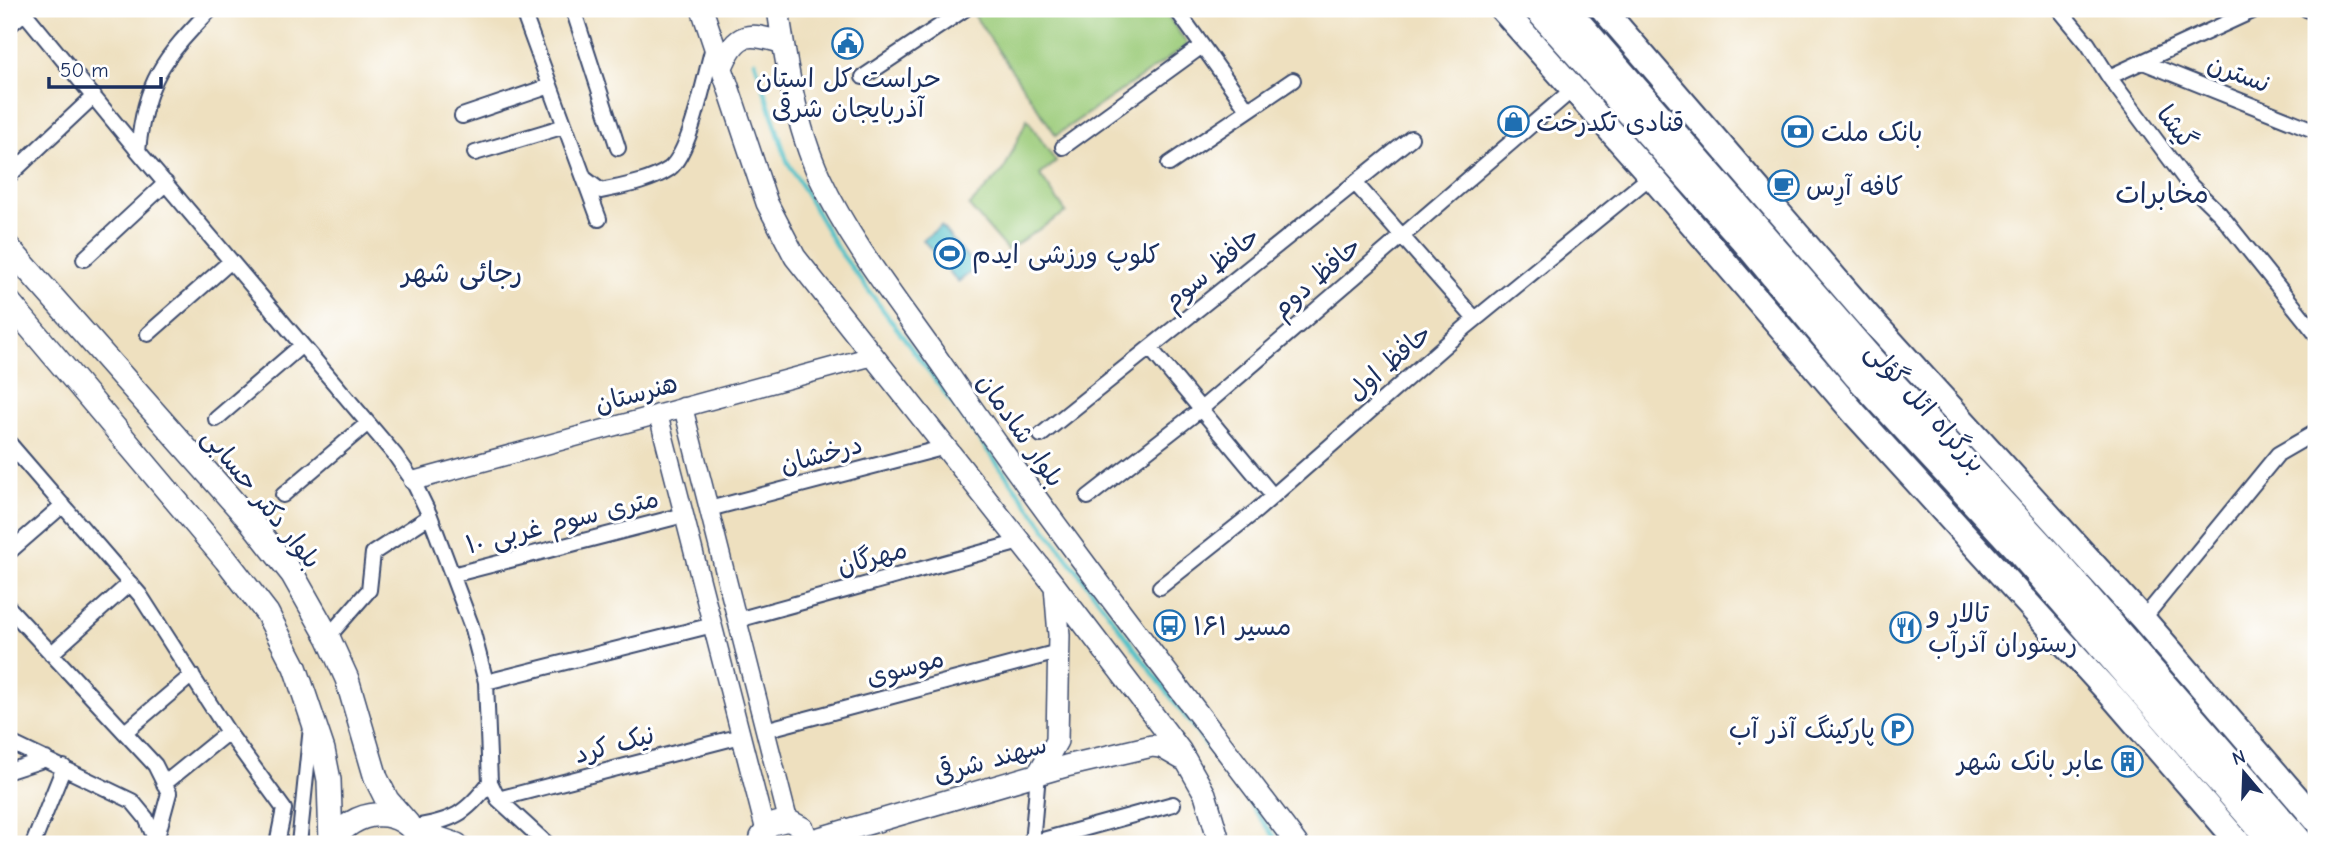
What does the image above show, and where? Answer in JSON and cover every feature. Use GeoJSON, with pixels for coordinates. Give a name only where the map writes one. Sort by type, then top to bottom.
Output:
{"type":"FeatureCollection","features":[{"type":"Feature","properties":{"kind":"highway"},"geometry":{"type":"LineString","coordinates":[[1502,9],[1651,176],[1855,414],[2112,696],[2240,844]]}},
{"type":"Feature","properties":{"kind":"highway","name":"بزرگراه ائل گؤلی"},"geometry":{"type":"LineString","coordinates":[[1536,9],[1746,244],[1854,375],[2025,559],[2273,844]]}},
{"type":"Feature","properties":{"kind":"highway","name":"بزرگراه ائل گؤلی"},"geometry":{"type":"LineString","coordinates":[[1567,9],[1876,364],[2067,572],[2304,844]]}},
{"type":"Feature","properties":{"kind":"highway"},"geometry":{"type":"LineString","coordinates":[[1603,9],[1866,314],[2143,619],[2316,820]]}},
{"type":"Feature","properties":{"kind":"main road"},"geometry":{"type":"LineString","coordinates":[[702,9],[767,203],[789,246],[1055,586],[1186,762],[1205,794],[1220,844]]}},
{"type":"Feature","properties":{"kind":"main road","name":"بلوار شادمان"},"geometry":{"type":"LineString","coordinates":[[778,9],[783,43],[819,174],[844,226],[1028,491],[1297,844]]}},
{"type":"Feature","properties":{"kind":"main road"},"geometry":{"type":"LineString","coordinates":[[722,67],[730,47],[740,39],[753,35],[783,43]]}},
{"type":"Feature","properties":{"kind":"main road","name":"بلوار دکتر حسابی"},"geometry":{"type":"LineString","coordinates":[[9,248],[252,523],[293,575],[328,637],[347,679],[376,778],[387,800],[414,831]]}},
{"type":"Feature","properties":{"kind":"main road"},"geometry":{"type":"LineString","coordinates":[[9,302],[218,550],[267,613],[295,667],[323,750],[328,780],[331,844]]}},
{"type":"Feature","properties":{"kind":"main road"},"geometry":{"type":"LineString","coordinates":[[1038,774],[1057,741],[1058,652],[1055,586]]}},
{"type":"Feature","properties":{"kind":"main road","name":"سهند شرقی"},"geometry":{"type":"LineString","coordinates":[[809,843],[1038,774],[1152,746],[1170,751],[1186,762]]}},
{"type":"Feature","properties":{"kind":"main road"},"geometry":{"type":"LineString","coordinates":[[331,844],[350,821],[364,815],[387,815],[414,831],[457,844]]}},
{"type":"Feature","properties":{"kind":"main road"},"geometry":{"type":"LineString","coordinates":[[763,837],[777,821],[788,820],[803,828],[809,843]]}},
{"type":"Feature","properties":{"kind":"street"},"geometry":{"type":"LineString","coordinates":[[138,151],[142,112],[149,89],[172,50],[211,9]]}},
{"type":"Feature","properties":{"kind":"street"},"geometry":{"type":"LineString","coordinates":[[522,9],[599,219]]}},
{"type":"Feature","properties":{"kind":"street"},"geometry":{"type":"LineString","coordinates":[[573,9],[618,148]]}},
{"type":"Feature","properties":{"kind":"street"},"geometry":{"type":"LineString","coordinates":[[863,77],[965,9]]}},
{"type":"Feature","properties":{"kind":"street"},"geometry":{"type":"LineString","coordinates":[[1177,9],[1248,110]]}},
{"type":"Feature","properties":{"kind":"street","name":"گیشا"},"geometry":{"type":"LineString","coordinates":[[2059,9],[2088,44],[2109,77],[2187,182],[2220,214],[2316,334]]}},
{"type":"Feature","properties":{"kind":"street"},"geometry":{"type":"LineString","coordinates":[[2109,77],[2257,9]]}},
{"type":"Feature","properties":{"kind":"street"},"geometry":{"type":"LineString","coordinates":[[2306,9],[2316,13]]}},
{"type":"Feature","properties":{"kind":"street"},"geometry":{"type":"LineString","coordinates":[[9,26],[26,10],[138,151],[368,423],[413,481],[430,516],[471,625],[486,682],[490,782],[498,799],[547,844]]}},
{"type":"Feature","properties":{"kind":"street"},"geometry":{"type":"LineString","coordinates":[[584,178],[601,191],[637,184],[671,167],[691,134],[714,45]]}},
{"type":"Feature","properties":{"kind":"street"},"geometry":{"type":"LineString","coordinates":[[1063,147],[1202,46]]}},
{"type":"Feature","properties":{"kind":"street","name":"نسترن"},"geometry":{"type":"LineString","coordinates":[[2143,62],[2316,131]]}},
{"type":"Feature","properties":{"kind":"street"},"geometry":{"type":"LineString","coordinates":[[1169,164],[1293,80]]}},
{"type":"Feature","properties":{"kind":"street"},"geometry":{"type":"LineString","coordinates":[[461,116],[550,86]]}},
{"type":"Feature","properties":{"kind":"street","name":"حافظ دوم"},"geometry":{"type":"LineString","coordinates":[[1088,497],[1201,409],[1572,90]]}},
{"type":"Feature","properties":{"kind":"street"},"geometry":{"type":"LineString","coordinates":[[11,174],[93,96]]}},
{"type":"Feature","properties":{"kind":"street"},"geometry":{"type":"LineString","coordinates":[[475,153],[565,126]]}},
{"type":"Feature","properties":{"kind":"street","name":"حافظ سوم"},"geometry":{"type":"LineString","coordinates":[[1041,435],[1411,138]]}},
{"type":"Feature","properties":{"kind":"street","name":"حافظ اول"},"geometry":{"type":"LineString","coordinates":[[1160,587],[1273,496],[1475,319],[1651,176]]}},
{"type":"Feature","properties":{"kind":"street"},"geometry":{"type":"LineString","coordinates":[[84,259],[166,183]]}},
{"type":"Feature","properties":{"kind":"street"},"geometry":{"type":"LineString","coordinates":[[1355,183],[1475,319]]}},
{"type":"Feature","properties":{"kind":"street"},"geometry":{"type":"LineString","coordinates":[[148,334],[231,261]]}},
{"type":"Feature","properties":{"kind":"street"},"geometry":{"type":"LineString","coordinates":[[216,419],[302,345]]}},
{"type":"Feature","properties":{"kind":"street"},"geometry":{"type":"LineString","coordinates":[[1150,348],[1273,496]]}},
{"type":"Feature","properties":{"kind":"street","name":"هنرستان"},"geometry":{"type":"LineString","coordinates":[[413,481],[873,356]]}},
{"type":"Feature","properties":{"kind":"street"},"geometry":{"type":"LineString","coordinates":[[683,407],[788,820]]}},
{"type":"Feature","properties":{"kind":"street"},"geometry":{"type":"LineString","coordinates":[[658,414],[741,736],[763,837]]}},
{"type":"Feature","properties":{"kind":"street"},"geometry":{"type":"LineString","coordinates":[[283,495],[368,423]]}},
{"type":"Feature","properties":{"kind":"street"},"geometry":{"type":"LineString","coordinates":[[2143,619],[2278,454],[2316,432]]}},
{"type":"Feature","properties":{"kind":"street"},"geometry":{"type":"LineString","coordinates":[[9,443],[130,583],[228,732],[284,809],[277,844]]}},
{"type":"Feature","properties":{"kind":"street","name":"درخشان"},"geometry":{"type":"LineString","coordinates":[[709,509],[946,447]]}},
{"type":"Feature","properties":{"kind":"street"},"geometry":{"type":"LineString","coordinates":[[9,552],[63,505]]}},
{"type":"Feature","properties":{"kind":"street"},"geometry":{"type":"LineString","coordinates":[[328,637],[369,590],[373,553],[430,516]]}},
{"type":"Feature","properties":{"kind":"street","name":"۱۰ متری سوم غربی"},"geometry":{"type":"LineString","coordinates":[[452,575],[684,516]]}},
{"type":"Feature","properties":{"kind":"street","name":"مهرگان"},"geometry":{"type":"LineString","coordinates":[[737,620],[1020,542]]}},
{"type":"Feature","properties":{"kind":"street"},"geometry":{"type":"LineString","coordinates":[[51,653],[130,583]]}},
{"type":"Feature","properties":{"kind":"street"},"geometry":{"type":"LineString","coordinates":[[9,608],[155,765],[169,793],[157,843]]}},
{"type":"Feature","properties":{"kind":"street"},"geometry":{"type":"LineString","coordinates":[[486,682],[713,625]]}},
{"type":"Feature","properties":{"kind":"street","name":"موسوی"},"geometry":{"type":"LineString","coordinates":[[765,730],[1058,652]]}},
{"type":"Feature","properties":{"kind":"street"},"geometry":{"type":"LineString","coordinates":[[125,732],[192,676]]}},
{"type":"Feature","properties":{"kind":"street"},"geometry":{"type":"LineString","coordinates":[[299,844],[312,715]]}},
{"type":"Feature","properties":{"kind":"street"},"geometry":{"type":"LineString","coordinates":[[164,784],[228,732]]}},
{"type":"Feature","properties":{"kind":"street","name":"نیک کرد"},"geometry":{"type":"LineString","coordinates":[[498,799],[741,736]]}},
{"type":"Feature","properties":{"kind":"street"},"geometry":{"type":"LineString","coordinates":[[9,742],[132,800],[146,818],[157,843]]}},
{"type":"Feature","properties":{"kind":"street"},"geometry":{"type":"LineString","coordinates":[[9,771],[46,759]]}},
{"type":"Feature","properties":{"kind":"street"},"geometry":{"type":"LineString","coordinates":[[33,844],[64,768]]}},
{"type":"Feature","properties":{"kind":"street"},"geometry":{"type":"LineString","coordinates":[[1038,774],[1032,844],[1173,804]]}},
{"type":"Feature","properties":{"kind":"street"},"geometry":{"type":"LineString","coordinates":[[414,831],[455,818],[472,805],[490,782]]}},
{"type":"Feature","properties":{"kind":"green space"},"geometry":{"type":"Polygon","coordinates":[[[983,9],[1163,9],[1188,45],[1056,135],[974,15],[983,9]]]}},
{"type":"Feature","properties":{"kind":"green space"},"geometry":{"type":"Polygon","coordinates":[[[1027,119],[1056,162],[1040,175],[1066,212],[1007,250],[969,206],[1004,170],[1027,119]]]}},
{"type":"Feature","properties":{"kind":"water","name":"کلوپ ورزشی ایدم"},"geometry":{"type":"Polygon","coordinates":[[[941,226],[976,268],[958,282],[923,240],[941,226]]]}},
{"type":"Feature","properties":{"kind":"waterway"},"geometry":{"type":"LineString","coordinates":[[755,61],[787,161],[837,248],[1280,844]]}},
{"type":"Feature","properties":{"kind":"place","name":"حراست کل استان آذربایجان شرقی"},"geometry":{"type":"Point","coordinates":[848,43]}},
{"type":"Feature","properties":{"kind":"place","name":"قنادی تکدرخت"},"geometry":{"type":"Point","coordinates":[1513,122]}},
{"type":"Feature","properties":{"kind":"place","name":"بانک ملت"},"geometry":{"type":"Point","coordinates":[1798,132]}},
{"type":"Feature","properties":{"kind":"place","name":"کافه آرِس"},"geometry":{"type":"Point","coordinates":[1783,186]}},
{"type":"Feature","properties":{"kind":"place","name":"کلوپ ورزشی ایدم"},"geometry":{"type":"Point","coordinates":[949,254]}},
{"type":"Feature","properties":{"kind":"place","name":"مسیر ۱۶۱"},"geometry":{"type":"Point","coordinates":[1170,626]}},
{"type":"Feature","properties":{"kind":"place","name":"تالار و رستوران آذرآب"},"geometry":{"type":"Point","coordinates":[1905,628]}},
{"type":"Feature","properties":{"kind":"place","name":"پارکینگ آذر آب"},"geometry":{"type":"Point","coordinates":[1898,729]}},
{"type":"Feature","properties":{"kind":"place","name":"عابر بانک شهر"},"geometry":{"type":"Point","coordinates":[2127,761]}},
{"type":"Feature","properties":{"kind":"district","name":"مخابرات"},"geometry":{"type":"Point","coordinates":[2162,193]}},
{"type":"Feature","properties":{"kind":"district","name":"رجائی شهر"},"geometry":{"type":"Point","coordinates":[462,272]}}]}
